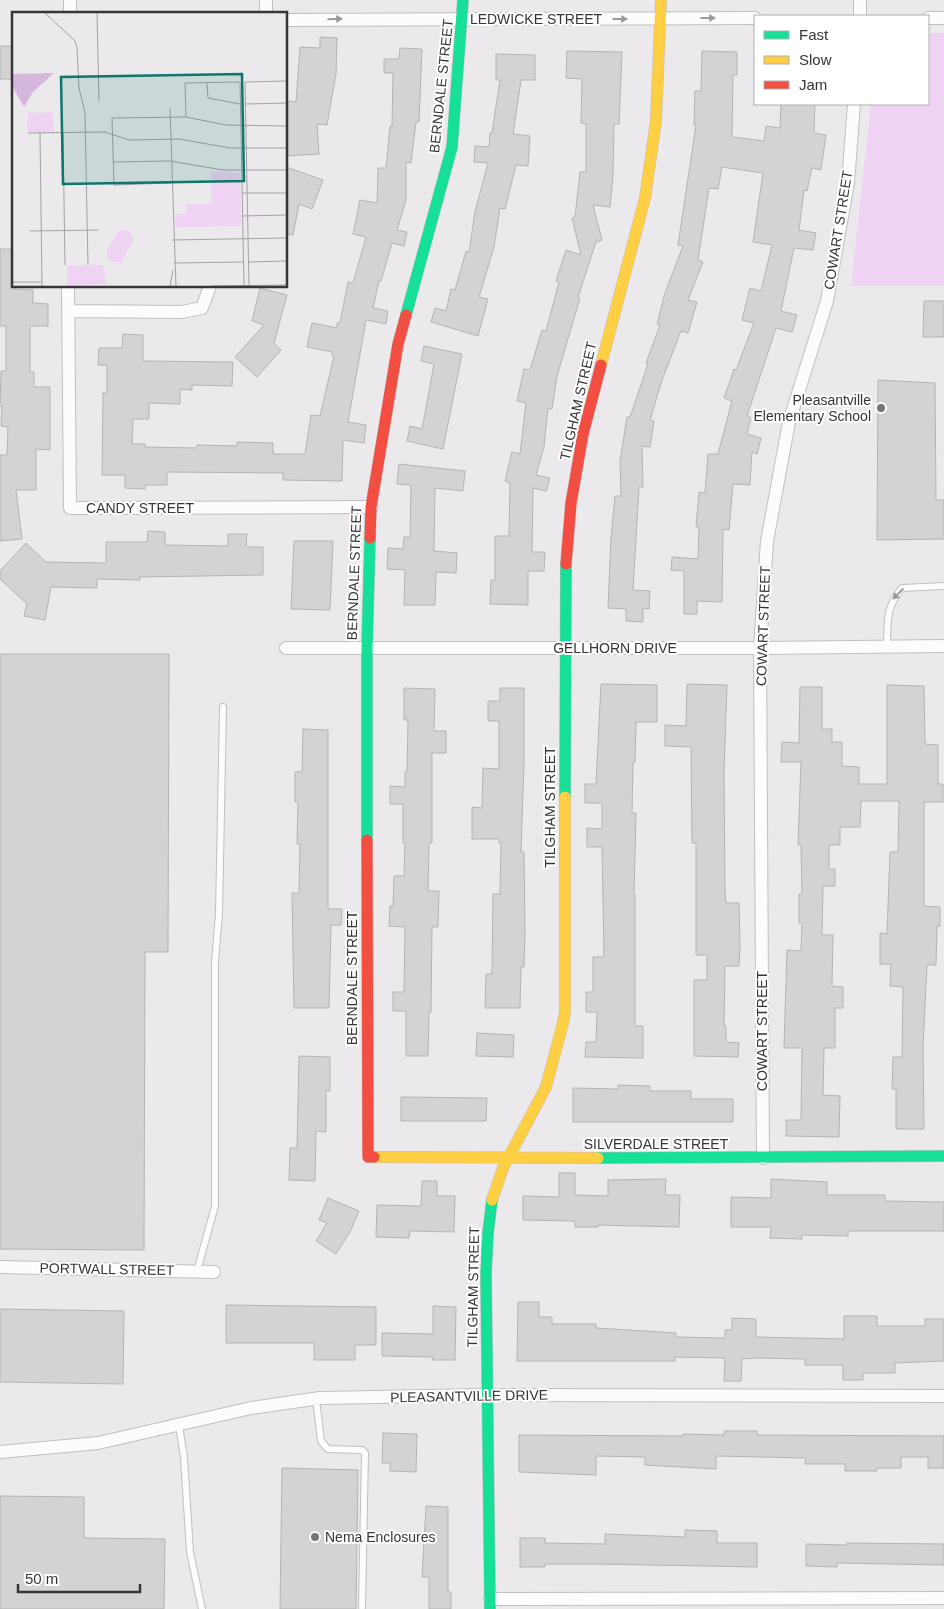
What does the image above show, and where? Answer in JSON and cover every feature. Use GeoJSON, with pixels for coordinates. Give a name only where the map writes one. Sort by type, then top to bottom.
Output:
{"type":"FeatureCollection","features":[{"type":"Feature","properties":{"kind":"street","name":"BERNDALE STREET"},"geometry":{"type":"LineString","coordinates":[[368,1157],[367,648],[371,507],[398,344],[428,242],[452,147],[463,0]]}},
{"type":"Feature","properties":{"kind":"street","name":"TILGHAM STREET"},"geometry":{"type":"LineString","coordinates":[[490,1604],[486,1273],[488,1226],[494,1193],[507,1159],[542,1095],[553,1066],[565,1012],[564,648],[566,570],[571,503],[583,434],[645,198],[656,121],[661,0]]}},
{"type":"Feature","properties":{"kind":"street"},"geometry":{"type":"LineString","coordinates":[[860,0],[860,15]]}},
{"type":"Feature","properties":{"kind":"street","name":"LEDWICKE STREET"},"geometry":{"type":"LineString","coordinates":[[288,20],[388,18],[754,18]]}},
{"type":"Feature","properties":{"kind":"street"},"geometry":{"type":"LineString","coordinates":[[929,18],[944,18]]}},
{"type":"Feature","properties":{"kind":"street","name":"COWART STREET"},"geometry":{"type":"LineString","coordinates":[[763,1158],[760,648],[768,541],[789,422],[827,301],[848,183],[854,105]]}},
{"type":"Feature","properties":{"kind":"street","name":"CANDY STREET"},"geometry":{"type":"LineString","coordinates":[[68,288],[70,508],[371,507]]}},
{"type":"Feature","properties":{"kind":"street"},"geometry":{"type":"LineString","coordinates":[[68,311],[182,312],[202,308],[209,288]]}},
{"type":"Feature","properties":{"kind":"street","name":"GELLHORN DRIVE"},"geometry":{"type":"LineString","coordinates":[[286,648],[944,646]]}},
{"type":"Feature","properties":{"kind":"street","name":"SILVERDALE STREET"},"geometry":{"type":"LineString","coordinates":[[368,1157],[507,1159],[944,1156]]}},
{"type":"Feature","properties":{"kind":"street","name":"PORTWALL STREET"},"geometry":{"type":"LineString","coordinates":[[0,1267],[214,1272]]}},
{"type":"Feature","properties":{"kind":"street","name":"PLEASANTVILLE DRIVE"},"geometry":{"type":"LineString","coordinates":[[0,1452],[98,1444],[251,1408],[316,1399],[487,1396],[944,1396]]}},
{"type":"Feature","properties":{"kind":"street"},"geometry":{"type":"LineString","coordinates":[[490,1604],[944,1598]]}},
{"type":"Feature","properties":{"kind":"lane"},"geometry":{"type":"LineString","coordinates":[[887,646],[888,610],[893,598],[902,588],[944,586]]}},
{"type":"Feature","properties":{"kind":"lane"},"geometry":{"type":"LineString","coordinates":[[197,1271],[215,1206],[215,961],[219,914],[223,707]]}},
{"type":"Feature","properties":{"kind":"lane"},"geometry":{"type":"LineString","coordinates":[[316,1399],[321,1441],[328,1449],[362,1450],[365,1453],[362,1607]]}},
{"type":"Feature","properties":{"kind":"lane"},"geometry":{"type":"LineString","coordinates":[[179,1426],[184,1457],[190,1552],[202,1609]]}},
{"type":"Feature","properties":{"kind":"shaded area"},"geometry":{"type":"Polygon","coordinates":[[[929,33],[944,33],[944,286],[851,286],[871,105],[929,105],[929,33]]]}},
{"type":"Feature","properties":{"kind":"building"},"geometry":{"type":"Polygon","coordinates":[[[320,37],[337,38],[336,74],[327,125],[317,124],[319,154],[288,156],[288,101],[296,102],[300,47],[320,48],[320,37]]]}},
{"type":"Feature","properties":{"kind":"building"},"geometry":{"type":"Polygon","coordinates":[[[0,46],[12,46],[12,79],[0,79],[0,46]]]}},
{"type":"Feature","properties":{"kind":"building"},"geometry":{"type":"Polygon","coordinates":[[[400,48],[422,49],[419,122],[416,122],[411,163],[406,162],[406,200],[397,230],[407,232],[404,246],[392,243],[381,281],[379,281],[373,308],[388,311],[386,324],[366,320],[348,422],[366,425],[364,443],[343,440],[342,481],[283,480],[283,473],[167,472],[167,485],[145,485],[145,489],[125,488],[125,475],[102,475],[103,393],[107,393],[107,365],[98,365],[99,348],[122,348],[123,334],[143,335],[143,361],[233,362],[232,386],[192,385],[192,390],[180,389],[180,404],[149,403],[149,419],[133,419],[132,444],[145,444],[145,447],[196,448],[197,445],[237,446],[237,442],[273,443],[273,454],[305,454],[311,415],[320,416],[334,356],[332,352],[307,347],[312,323],[337,328],[337,323],[340,323],[348,282],[353,283],[366,237],[353,234],[360,200],[377,203],[378,168],[386,168],[390,126],[392,126],[393,73],[384,73],[384,59],[399,59],[400,48]]]}},
{"type":"Feature","properties":{"kind":"building"},"geometry":{"type":"Polygon","coordinates":[[[567,51],[622,52],[619,124],[614,124],[610,207],[593,205],[602,240],[596,242],[578,297],[580,298],[557,376],[552,409],[548,408],[544,447],[536,475],[550,478],[546,491],[533,488],[532,552],[545,552],[544,571],[528,571],[528,605],[490,604],[491,580],[495,580],[495,536],[509,536],[510,483],[505,481],[512,452],[520,454],[526,403],[517,401],[524,369],[530,370],[542,330],[546,331],[559,282],[556,281],[566,250],[581,255],[572,218],[575,217],[580,172],[586,172],[586,124],[581,123],[582,79],[566,78],[567,51]]]}},
{"type":"Feature","properties":{"kind":"building"},"geometry":{"type":"Polygon","coordinates":[[[702,51],[737,52],[737,75],[733,75],[732,137],[764,141],[766,126],[780,128],[781,105],[815,105],[814,133],[826,135],[821,170],[812,168],[807,191],[804,190],[799,230],[816,233],[813,250],[794,248],[781,311],[797,315],[792,332],[776,328],[747,416],[751,418],[747,434],[761,438],[757,454],[752,452],[750,485],[733,484],[729,530],[723,529],[722,602],[697,601],[697,614],[684,614],[684,571],[671,570],[672,557],[698,559],[699,527],[696,527],[699,492],[705,493],[708,454],[718,454],[732,401],[724,398],[754,323],[742,320],[750,288],[761,291],[772,245],[753,242],[763,173],[722,167],[718,189],[709,188],[698,260],[703,262],[688,300],[697,302],[688,333],[681,331],[662,380],[650,420],[654,421],[650,447],[642,446],[643,487],[639,487],[633,590],[650,591],[649,609],[643,608],[643,622],[626,621],[626,609],[608,608],[615,496],[621,496],[620,461],[627,417],[630,417],[648,364],[646,363],[660,325],[657,324],[665,293],[683,246],[678,245],[696,125],[694,125],[695,91],[701,91],[702,51]]]}},
{"type":"Feature","properties":{"kind":"building"},"geometry":{"type":"Polygon","coordinates":[[[496,54],[535,55],[535,80],[521,80],[513,134],[530,136],[528,166],[516,165],[505,209],[500,208],[494,247],[479,297],[488,299],[478,336],[431,322],[435,308],[446,311],[451,289],[455,290],[466,251],[469,252],[475,212],[488,163],[474,162],[475,146],[489,147],[500,80],[496,80],[496,54]]]}},
{"type":"Feature","properties":{"kind":"building"},"geometry":{"type":"Polygon","coordinates":[[[288,168],[323,180],[312,209],[299,204],[293,235],[288,234],[288,168]]]}},
{"type":"Feature","properties":{"kind":"building"},"geometry":{"type":"Polygon","coordinates":[[[0,249],[12,249],[12,288],[33,290],[33,303],[48,304],[48,326],[30,326],[30,372],[34,372],[34,387],[50,387],[50,450],[36,449],[36,490],[16,490],[22,539],[0,541],[0,455],[7,455],[8,427],[1,426],[1,371],[6,371],[6,326],[0,326],[0,249]]]}},
{"type":"Feature","properties":{"kind":"building"},"geometry":{"type":"Polygon","coordinates":[[[260,288],[287,295],[274,343],[281,350],[257,377],[235,357],[264,325],[252,321],[260,288]]]}},
{"type":"Feature","properties":{"kind":"building"},"geometry":{"type":"Polygon","coordinates":[[[924,301],[944,301],[944,337],[923,337],[924,301]]]}},
{"type":"Feature","properties":{"kind":"building"},"geometry":{"type":"Polygon","coordinates":[[[424,346],[462,354],[443,449],[407,441],[410,426],[422,429],[434,364],[421,361],[424,346]]]}},
{"type":"Feature","properties":{"kind":"building"},"geometry":{"type":"Polygon","coordinates":[[[878,380],[935,383],[936,500],[944,500],[944,539],[877,540],[878,380]]]}},
{"type":"Feature","properties":{"kind":"building"},"geometry":{"type":"Polygon","coordinates":[[[399,464],[465,471],[463,491],[435,488],[434,551],[457,553],[456,573],[436,572],[435,605],[404,605],[405,570],[387,569],[388,548],[403,549],[404,537],[410,537],[411,485],[397,484],[399,464]]]}},
{"type":"Feature","properties":{"kind":"building"},"geometry":{"type":"Polygon","coordinates":[[[148,531],[165,532],[165,545],[228,546],[228,534],[247,534],[246,547],[263,547],[263,575],[140,577],[140,580],[97,579],[97,588],[51,587],[45,620],[24,616],[27,604],[0,579],[0,571],[26,543],[46,562],[106,563],[106,542],[147,542],[148,531]]]}},
{"type":"Feature","properties":{"kind":"building"},"geometry":{"type":"Polygon","coordinates":[[[294,541],[333,541],[330,610],[291,609],[294,541]]]}},
{"type":"Feature","properties":{"kind":"building"},"geometry":{"type":"Polygon","coordinates":[[[0,654],[169,654],[168,952],[145,952],[144,1250],[0,1249],[0,654]]]}},
{"type":"Feature","properties":{"kind":"building"},"geometry":{"type":"Polygon","coordinates":[[[601,684],[657,685],[657,722],[636,722],[635,762],[633,762],[632,813],[636,813],[634,894],[635,1026],[643,1026],[643,1058],[585,1057],[586,1042],[596,1042],[597,1012],[586,1012],[586,992],[593,992],[593,957],[604,957],[602,847],[587,847],[587,828],[602,829],[602,803],[585,803],[585,784],[596,784],[601,684]]]}},
{"type":"Feature","properties":{"kind":"building"},"geometry":{"type":"Polygon","coordinates":[[[687,684],[727,685],[724,773],[725,892],[726,903],[739,903],[740,947],[739,966],[725,966],[724,1026],[726,1026],[726,1042],[739,1043],[738,1057],[694,1056],[694,980],[707,980],[707,955],[696,955],[696,843],[692,843],[691,747],[665,746],[665,725],[686,726],[687,684]]]}},
{"type":"Feature","properties":{"kind":"building"},"geometry":{"type":"Polygon","coordinates":[[[887,685],[924,686],[925,744],[938,745],[938,784],[943,784],[943,802],[924,802],[924,906],[940,907],[940,926],[937,926],[936,965],[927,965],[923,1046],[924,1129],[896,1129],[896,1089],[892,1089],[893,1057],[902,1057],[903,987],[890,986],[891,964],[880,964],[880,933],[887,934],[890,852],[898,852],[899,801],[861,801],[860,827],[840,827],[840,845],[829,845],[829,869],[835,869],[835,886],[823,886],[822,935],[833,935],[832,986],[843,987],[843,1008],[835,1008],[835,1048],[824,1048],[823,1095],[840,1096],[839,1137],[786,1136],[786,1120],[801,1120],[802,1048],[784,1048],[787,950],[801,951],[802,923],[799,923],[799,894],[802,894],[801,845],[798,845],[801,762],[781,762],[782,742],[799,743],[800,687],[822,687],[822,729],[832,729],[832,742],[842,742],[842,766],[859,767],[859,784],[887,784],[887,685]]]}},
{"type":"Feature","properties":{"kind":"building"},"geometry":{"type":"Polygon","coordinates":[[[404,688],[435,689],[434,731],[446,731],[446,753],[432,753],[432,843],[429,843],[428,891],[439,891],[438,927],[432,927],[431,1012],[429,1012],[428,1056],[406,1056],[406,1011],[393,1011],[393,992],[404,992],[405,927],[389,926],[390,906],[393,906],[394,876],[404,876],[405,843],[403,843],[403,804],[390,804],[390,786],[405,787],[408,720],[404,720],[404,688]]]}},
{"type":"Feature","properties":{"kind":"building"},"geometry":{"type":"Polygon","coordinates":[[[500,688],[524,688],[521,852],[524,852],[525,934],[524,967],[521,967],[520,1008],[485,1008],[486,974],[492,974],[493,894],[500,894],[501,843],[499,843],[499,839],[472,839],[472,807],[482,808],[483,768],[499,769],[499,721],[488,721],[488,701],[500,701],[500,688]]]}},
{"type":"Feature","properties":{"kind":"building"},"geometry":{"type":"Polygon","coordinates":[[[303,729],[328,730],[328,909],[342,909],[341,925],[331,925],[329,1008],[294,1008],[292,893],[299,893],[300,844],[297,844],[298,802],[295,802],[295,772],[302,772],[303,729]]]}},
{"type":"Feature","properties":{"kind":"building"},"geometry":{"type":"Polygon","coordinates":[[[477,1033],[514,1035],[513,1057],[476,1056],[477,1033]]]}},
{"type":"Feature","properties":{"kind":"building"},"geometry":{"type":"Polygon","coordinates":[[[299,1056],[330,1057],[330,1091],[326,1090],[326,1132],[316,1131],[315,1181],[289,1180],[290,1148],[297,1148],[299,1056]]]}},
{"type":"Feature","properties":{"kind":"building"},"geometry":{"type":"Polygon","coordinates":[[[618,1085],[650,1086],[650,1091],[691,1091],[691,1099],[733,1099],[733,1122],[573,1122],[573,1088],[618,1089],[618,1085]]]}},
{"type":"Feature","properties":{"kind":"building"},"geometry":{"type":"Polygon","coordinates":[[[401,1097],[487,1098],[486,1121],[401,1121],[401,1097]]]}},
{"type":"Feature","properties":{"kind":"building"},"geometry":{"type":"Polygon","coordinates":[[[559,1173],[575,1173],[575,1195],[608,1196],[608,1180],[666,1179],[665,1195],[680,1195],[679,1227],[598,1225],[598,1227],[575,1227],[575,1221],[523,1220],[523,1196],[559,1197],[559,1173]]]}},
{"type":"Feature","properties":{"kind":"building"},"geometry":{"type":"Polygon","coordinates":[[[771,1179],[827,1182],[827,1195],[885,1195],[885,1201],[944,1202],[944,1231],[848,1231],[848,1236],[802,1235],[802,1239],[770,1238],[771,1227],[731,1227],[731,1197],[771,1198],[771,1179]]]}},
{"type":"Feature","properties":{"kind":"building"},"geometry":{"type":"Polygon","coordinates":[[[422,1181],[437,1181],[437,1196],[455,1196],[454,1232],[410,1231],[409,1238],[376,1237],[377,1205],[421,1206],[422,1181]]]}},
{"type":"Feature","properties":{"kind":"building"},"geometry":{"type":"Polygon","coordinates":[[[328,1198],[359,1211],[350,1232],[336,1254],[316,1241],[327,1223],[319,1220],[328,1198]]]}},
{"type":"Feature","properties":{"kind":"building"},"geometry":{"type":"Polygon","coordinates":[[[518,1302],[539,1302],[539,1317],[552,1317],[552,1324],[596,1324],[596,1328],[676,1333],[676,1337],[725,1338],[725,1330],[732,1330],[732,1318],[756,1319],[756,1337],[844,1339],[844,1316],[877,1316],[877,1326],[925,1326],[925,1319],[944,1319],[944,1361],[895,1363],[895,1373],[863,1373],[863,1380],[843,1380],[843,1365],[805,1365],[805,1359],[742,1359],[741,1381],[724,1381],[725,1358],[675,1357],[675,1361],[517,1361],[518,1302]]]}},
{"type":"Feature","properties":{"kind":"building"},"geometry":{"type":"Polygon","coordinates":[[[226,1305],[376,1307],[376,1345],[355,1345],[355,1360],[314,1360],[314,1343],[226,1343],[226,1305]]]}},
{"type":"Feature","properties":{"kind":"building"},"geometry":{"type":"Polygon","coordinates":[[[433,1306],[456,1307],[455,1360],[432,1360],[433,1357],[382,1356],[382,1333],[433,1334],[433,1306]]]}},
{"type":"Feature","properties":{"kind":"building"},"geometry":{"type":"Polygon","coordinates":[[[0,1309],[124,1311],[123,1384],[0,1382],[0,1309]]]}},
{"type":"Feature","properties":{"kind":"building"},"geometry":{"type":"Polygon","coordinates":[[[724,1431],[757,1431],[757,1435],[944,1436],[944,1468],[928,1468],[928,1457],[901,1457],[901,1468],[877,1468],[877,1471],[845,1471],[845,1464],[805,1464],[806,1458],[716,1456],[716,1469],[645,1465],[645,1457],[596,1456],[596,1475],[519,1472],[519,1435],[683,1436],[683,1434],[724,1435],[724,1431]]]}},
{"type":"Feature","properties":{"kind":"building"},"geometry":{"type":"Polygon","coordinates":[[[383,1433],[417,1434],[416,1472],[390,1471],[390,1463],[382,1463],[383,1433]]]}},
{"type":"Feature","properties":{"kind":"building"},"geometry":{"type":"Polygon","coordinates":[[[282,1468],[358,1470],[356,1609],[280,1609],[282,1468]]]}},
{"type":"Feature","properties":{"kind":"building"},"geometry":{"type":"Polygon","coordinates":[[[0,1496],[84,1497],[84,1538],[165,1539],[164,1609],[0,1609],[0,1496]]]}},
{"type":"Feature","properties":{"kind":"building"},"geometry":{"type":"Polygon","coordinates":[[[426,1506],[448,1507],[448,1592],[451,1592],[451,1609],[429,1609],[429,1577],[422,1577],[426,1506]]]}},
{"type":"Feature","properties":{"kind":"building"},"geometry":{"type":"Polygon","coordinates":[[[685,1530],[717,1531],[717,1543],[757,1543],[757,1567],[545,1564],[545,1567],[520,1567],[520,1538],[545,1538],[545,1543],[605,1544],[605,1534],[685,1537],[685,1530]]]}},
{"type":"Feature","properties":{"kind":"building"},"geometry":{"type":"Polygon","coordinates":[[[847,1543],[944,1544],[944,1565],[837,1563],[837,1567],[806,1566],[806,1544],[847,1545],[847,1543]]]}},
{"type":"Feature","properties":{"kind":"traffic: fast"},"geometry":{"type":"LineString","coordinates":[[406,315],[452,147],[463,0]]}},
{"type":"Feature","properties":{"kind":"traffic: fast"},"geometry":{"type":"LineString","coordinates":[[367,840],[367,648],[370,538]]}},
{"type":"Feature","properties":{"kind":"traffic: fast"},"geometry":{"type":"LineString","coordinates":[[565,797],[566,564]]}},
{"type":"Feature","properties":{"kind":"traffic: fast"},"geometry":{"type":"LineString","coordinates":[[598,1158],[944,1156]]}},
{"type":"Feature","properties":{"kind":"traffic: fast"},"geometry":{"type":"LineString","coordinates":[[490,1609],[486,1273],[492,1200]]}},
{"type":"Feature","properties":{"kind":"traffic: slow"},"geometry":{"type":"LineString","coordinates":[[601,365],[645,198],[656,121],[661,0]]}},
{"type":"Feature","properties":{"kind":"traffic: slow"},"geometry":{"type":"LineString","coordinates":[[492,1200],[503,1168],[546,1087],[565,1012],[565,797]]}},
{"type":"Feature","properties":{"kind":"traffic: slow"},"geometry":{"type":"LineString","coordinates":[[374,1157],[598,1158]]}},
{"type":"Feature","properties":{"kind":"traffic: jam"},"geometry":{"type":"LineString","coordinates":[[370,538],[371,507],[398,344],[406,315]]}},
{"type":"Feature","properties":{"kind":"traffic: jam"},"geometry":{"type":"LineString","coordinates":[[566,564],[571,503],[583,434],[601,365]]}},
{"type":"Feature","properties":{"kind":"traffic: jam"},"geometry":{"type":"LineString","coordinates":[[367,840],[368,1157],[374,1157]]}},
{"type":"Feature","properties":{"kind":"place","name":"Pleasantville Elementary School"},"geometry":{"type":"Point","coordinates":[881,408]}},
{"type":"Feature","properties":{"kind":"place","name":"Nema Enclosures"},"geometry":{"type":"Point","coordinates":[315,1537]}}]}
